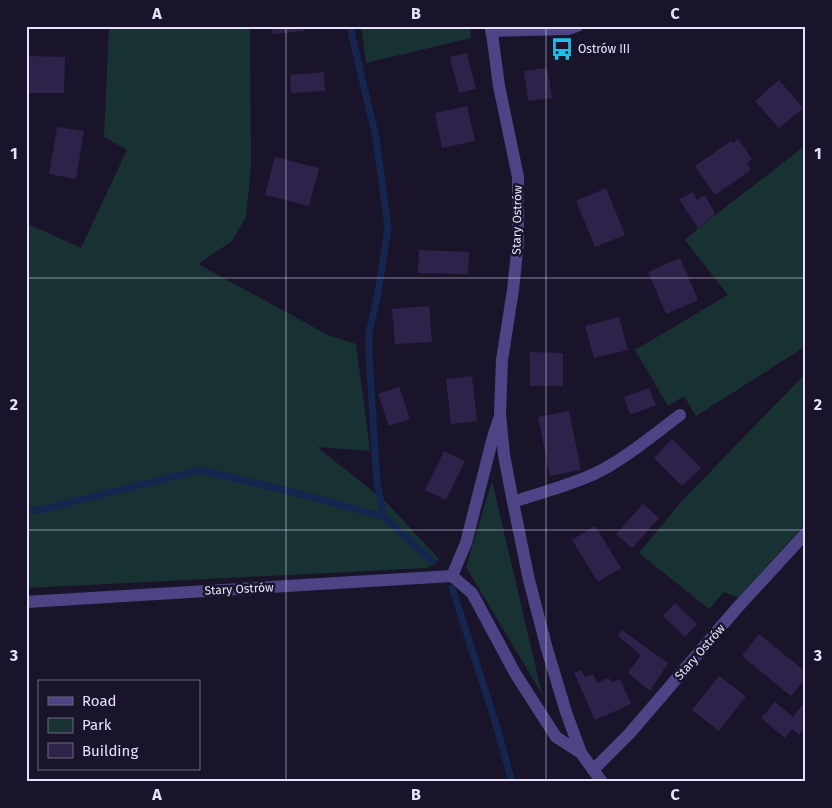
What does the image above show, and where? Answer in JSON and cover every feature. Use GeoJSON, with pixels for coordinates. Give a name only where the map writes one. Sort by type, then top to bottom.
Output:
{"type":"FeatureCollection","features":[{"type":"Feature","properties":{"kind":"street"},"geometry":{"type":"LineString","coordinates":[[491,29],[568,29],[577,26]]}},
{"type":"Feature","properties":{"kind":"street","name":"Stary Ostrów"},"geometry":{"type":"LineString","coordinates":[[491,29],[499,86],[518,177],[518,242],[502,360],[500,414],[504,455],[529,580],[547,649],[566,712],[581,753]]}},
{"type":"Feature","properties":{"kind":"street","name":"Stary Ostrów"},"geometry":{"type":"LineString","coordinates":[[26,602],[452,576],[466,543],[500,414]]}},
{"type":"Feature","properties":{"kind":"street"},"geometry":{"type":"LineString","coordinates":[[513,502],[594,474],[621,458],[680,415]]}},
{"type":"Feature","properties":{"kind":"street","name":"Stary Ostrów"},"geometry":{"type":"LineString","coordinates":[[593,770],[630,733],[737,608],[806,533]]}},
{"type":"Feature","properties":{"kind":"street"},"geometry":{"type":"LineString","coordinates":[[452,576],[472,593],[515,673],[556,738],[581,753],[602,782]]}},
{"type":"Feature","properties":{"kind":"green space"},"geometry":{"type":"Polygon","coordinates":[[[109,26],[250,26],[251,165],[246,217],[232,241],[198,264],[328,335],[356,344],[370,451],[317,447],[385,501],[439,559],[427,568],[26,588],[26,223],[81,248],[127,150],[104,137],[109,26]]]}},
{"type":"Feature","properties":{"kind":"green space"},"geometry":{"type":"Polygon","coordinates":[[[361,26],[470,26],[471,38],[366,63],[361,26]]]}},
{"type":"Feature","properties":{"kind":"green space"},"geometry":{"type":"Polygon","coordinates":[[[806,145],[806,346],[696,416],[684,396],[668,406],[635,350],[728,295],[685,240],[806,145]]]}},
{"type":"Feature","properties":{"kind":"green space"},"geometry":{"type":"Polygon","coordinates":[[[806,373],[806,523],[738,598],[724,592],[709,609],[639,553],[681,502],[806,373]]]}},
{"type":"Feature","properties":{"kind":"green space"},"geometry":{"type":"Polygon","coordinates":[[[492,481],[542,694],[466,567],[492,481]]]}},
{"type":"Feature","properties":{"kind":"building"},"geometry":{"type":"Polygon","coordinates":[[[272,26],[304,26],[304,31],[273,34],[272,26]]]}},
{"type":"Feature","properties":{"kind":"building"},"geometry":{"type":"Polygon","coordinates":[[[467,53],[476,89],[459,93],[450,57],[467,53]]]}},
{"type":"Feature","properties":{"kind":"building"},"geometry":{"type":"Polygon","coordinates":[[[26,56],[65,57],[64,93],[26,93],[26,56]]]}},
{"type":"Feature","properties":{"kind":"building"},"geometry":{"type":"Polygon","coordinates":[[[547,68],[552,98],[528,101],[524,71],[547,68]]]}},
{"type":"Feature","properties":{"kind":"building"},"geometry":{"type":"Polygon","coordinates":[[[324,72],[325,91],[291,93],[290,75],[324,72]]]}},
{"type":"Feature","properties":{"kind":"building"},"geometry":{"type":"Polygon","coordinates":[[[779,80],[803,108],[779,128],[755,101],[779,80]]]}},
{"type":"Feature","properties":{"kind":"building"},"geometry":{"type":"Polygon","coordinates":[[[467,106],[475,141],[442,148],[435,113],[467,106]]]}},
{"type":"Feature","properties":{"kind":"building"},"geometry":{"type":"Polygon","coordinates":[[[57,127],[84,131],[76,179],[49,174],[57,127]]]}},
{"type":"Feature","properties":{"kind":"building"},"geometry":{"type":"Polygon","coordinates":[[[738,139],[752,159],[747,163],[751,170],[715,195],[695,166],[731,141],[733,143],[738,139]]]}},
{"type":"Feature","properties":{"kind":"building"},"geometry":{"type":"Polygon","coordinates":[[[275,157],[319,168],[309,206],[265,195],[275,157]]]}},
{"type":"Feature","properties":{"kind":"building"},"geometry":{"type":"Polygon","coordinates":[[[606,188],[625,235],[595,247],[576,201],[606,188]]]}},
{"type":"Feature","properties":{"kind":"building"},"geometry":{"type":"Polygon","coordinates":[[[693,192],[697,200],[705,195],[715,214],[698,228],[679,199],[693,192]]]}},
{"type":"Feature","properties":{"kind":"building"},"geometry":{"type":"Polygon","coordinates":[[[419,250],[469,252],[468,274],[418,273],[419,250]]]}},
{"type":"Feature","properties":{"kind":"building"},"geometry":{"type":"Polygon","coordinates":[[[680,258],[698,300],[666,314],[648,272],[680,258]]]}},
{"type":"Feature","properties":{"kind":"building"},"geometry":{"type":"Polygon","coordinates":[[[429,306],[432,342],[395,344],[392,309],[429,306]]]}},
{"type":"Feature","properties":{"kind":"building"},"geometry":{"type":"Polygon","coordinates":[[[619,317],[628,350],[594,358],[585,326],[619,317]]]}},
{"type":"Feature","properties":{"kind":"building"},"geometry":{"type":"Polygon","coordinates":[[[530,352],[563,353],[563,386],[530,386],[530,352]]]}},
{"type":"Feature","properties":{"kind":"building"},"geometry":{"type":"Polygon","coordinates":[[[472,376],[477,421],[451,424],[446,379],[472,376]]]}},
{"type":"Feature","properties":{"kind":"building"},"geometry":{"type":"Polygon","coordinates":[[[399,387],[410,419],[389,426],[378,394],[399,387]]]}},
{"type":"Feature","properties":{"kind":"building"},"geometry":{"type":"Polygon","coordinates":[[[649,388],[656,405],[630,415],[624,397],[649,388]]]}},
{"type":"Feature","properties":{"kind":"building"},"geometry":{"type":"Polygon","coordinates":[[[569,411],[581,470],[550,476],[538,417],[569,411]]]}},
{"type":"Feature","properties":{"kind":"building"},"geometry":{"type":"Polygon","coordinates":[[[672,439],[701,468],[682,486],[654,458],[672,439]]]}},
{"type":"Feature","properties":{"kind":"building"},"geometry":{"type":"Polygon","coordinates":[[[444,451],[465,461],[446,500],[425,490],[444,451]]]}},
{"type":"Feature","properties":{"kind":"building"},"geometry":{"type":"Polygon","coordinates":[[[643,504],[659,518],[632,548],[616,534],[643,504]]]}},
{"type":"Feature","properties":{"kind":"building"},"geometry":{"type":"Polygon","coordinates":[[[595,526],[621,568],[598,582],[572,540],[595,526]]]}},
{"type":"Feature","properties":{"kind":"building"},"geometry":{"type":"Polygon","coordinates":[[[675,603],[697,624],[685,637],[663,616],[675,603]]]}},
{"type":"Feature","properties":{"kind":"building"},"geometry":{"type":"Polygon","coordinates":[[[622,630],[668,663],[650,691],[628,673],[641,655],[618,636],[622,630]]]}},
{"type":"Feature","properties":{"kind":"building"},"geometry":{"type":"Polygon","coordinates":[[[759,634],[806,672],[806,678],[791,696],[742,656],[759,634]]]}},
{"type":"Feature","properties":{"kind":"building"},"geometry":{"type":"Polygon","coordinates":[[[581,670],[585,677],[593,674],[597,683],[608,678],[612,682],[620,679],[631,704],[595,720],[574,673],[581,670]]]}},
{"type":"Feature","properties":{"kind":"building"},"geometry":{"type":"Polygon","coordinates":[[[719,676],[746,696],[719,731],[692,710],[719,676]]]}},
{"type":"Feature","properties":{"kind":"building"},"geometry":{"type":"Polygon","coordinates":[[[806,700],[806,726],[799,735],[792,729],[785,738],[761,718],[775,702],[793,717],[806,700]]]}},
{"type":"Feature","properties":{"kind":"waterway"},"geometry":{"type":"LineString","coordinates":[[351,26],[376,138],[388,228],[378,293],[369,333],[377,483],[384,517]]}},
{"type":"Feature","properties":{"kind":"waterway"},"geometry":{"type":"LineString","coordinates":[[26,510],[40,510],[200,470],[301,494],[384,517],[433,562]]}},
{"type":"Feature","properties":{"kind":"waterway"},"geometry":{"type":"LineString","coordinates":[[452,588],[496,724],[512,782]]}},
{"type":"Feature","properties":{"kind":"place","name":"Ostrów III"},"geometry":{"type":"Point","coordinates":[562,49]}}]}
